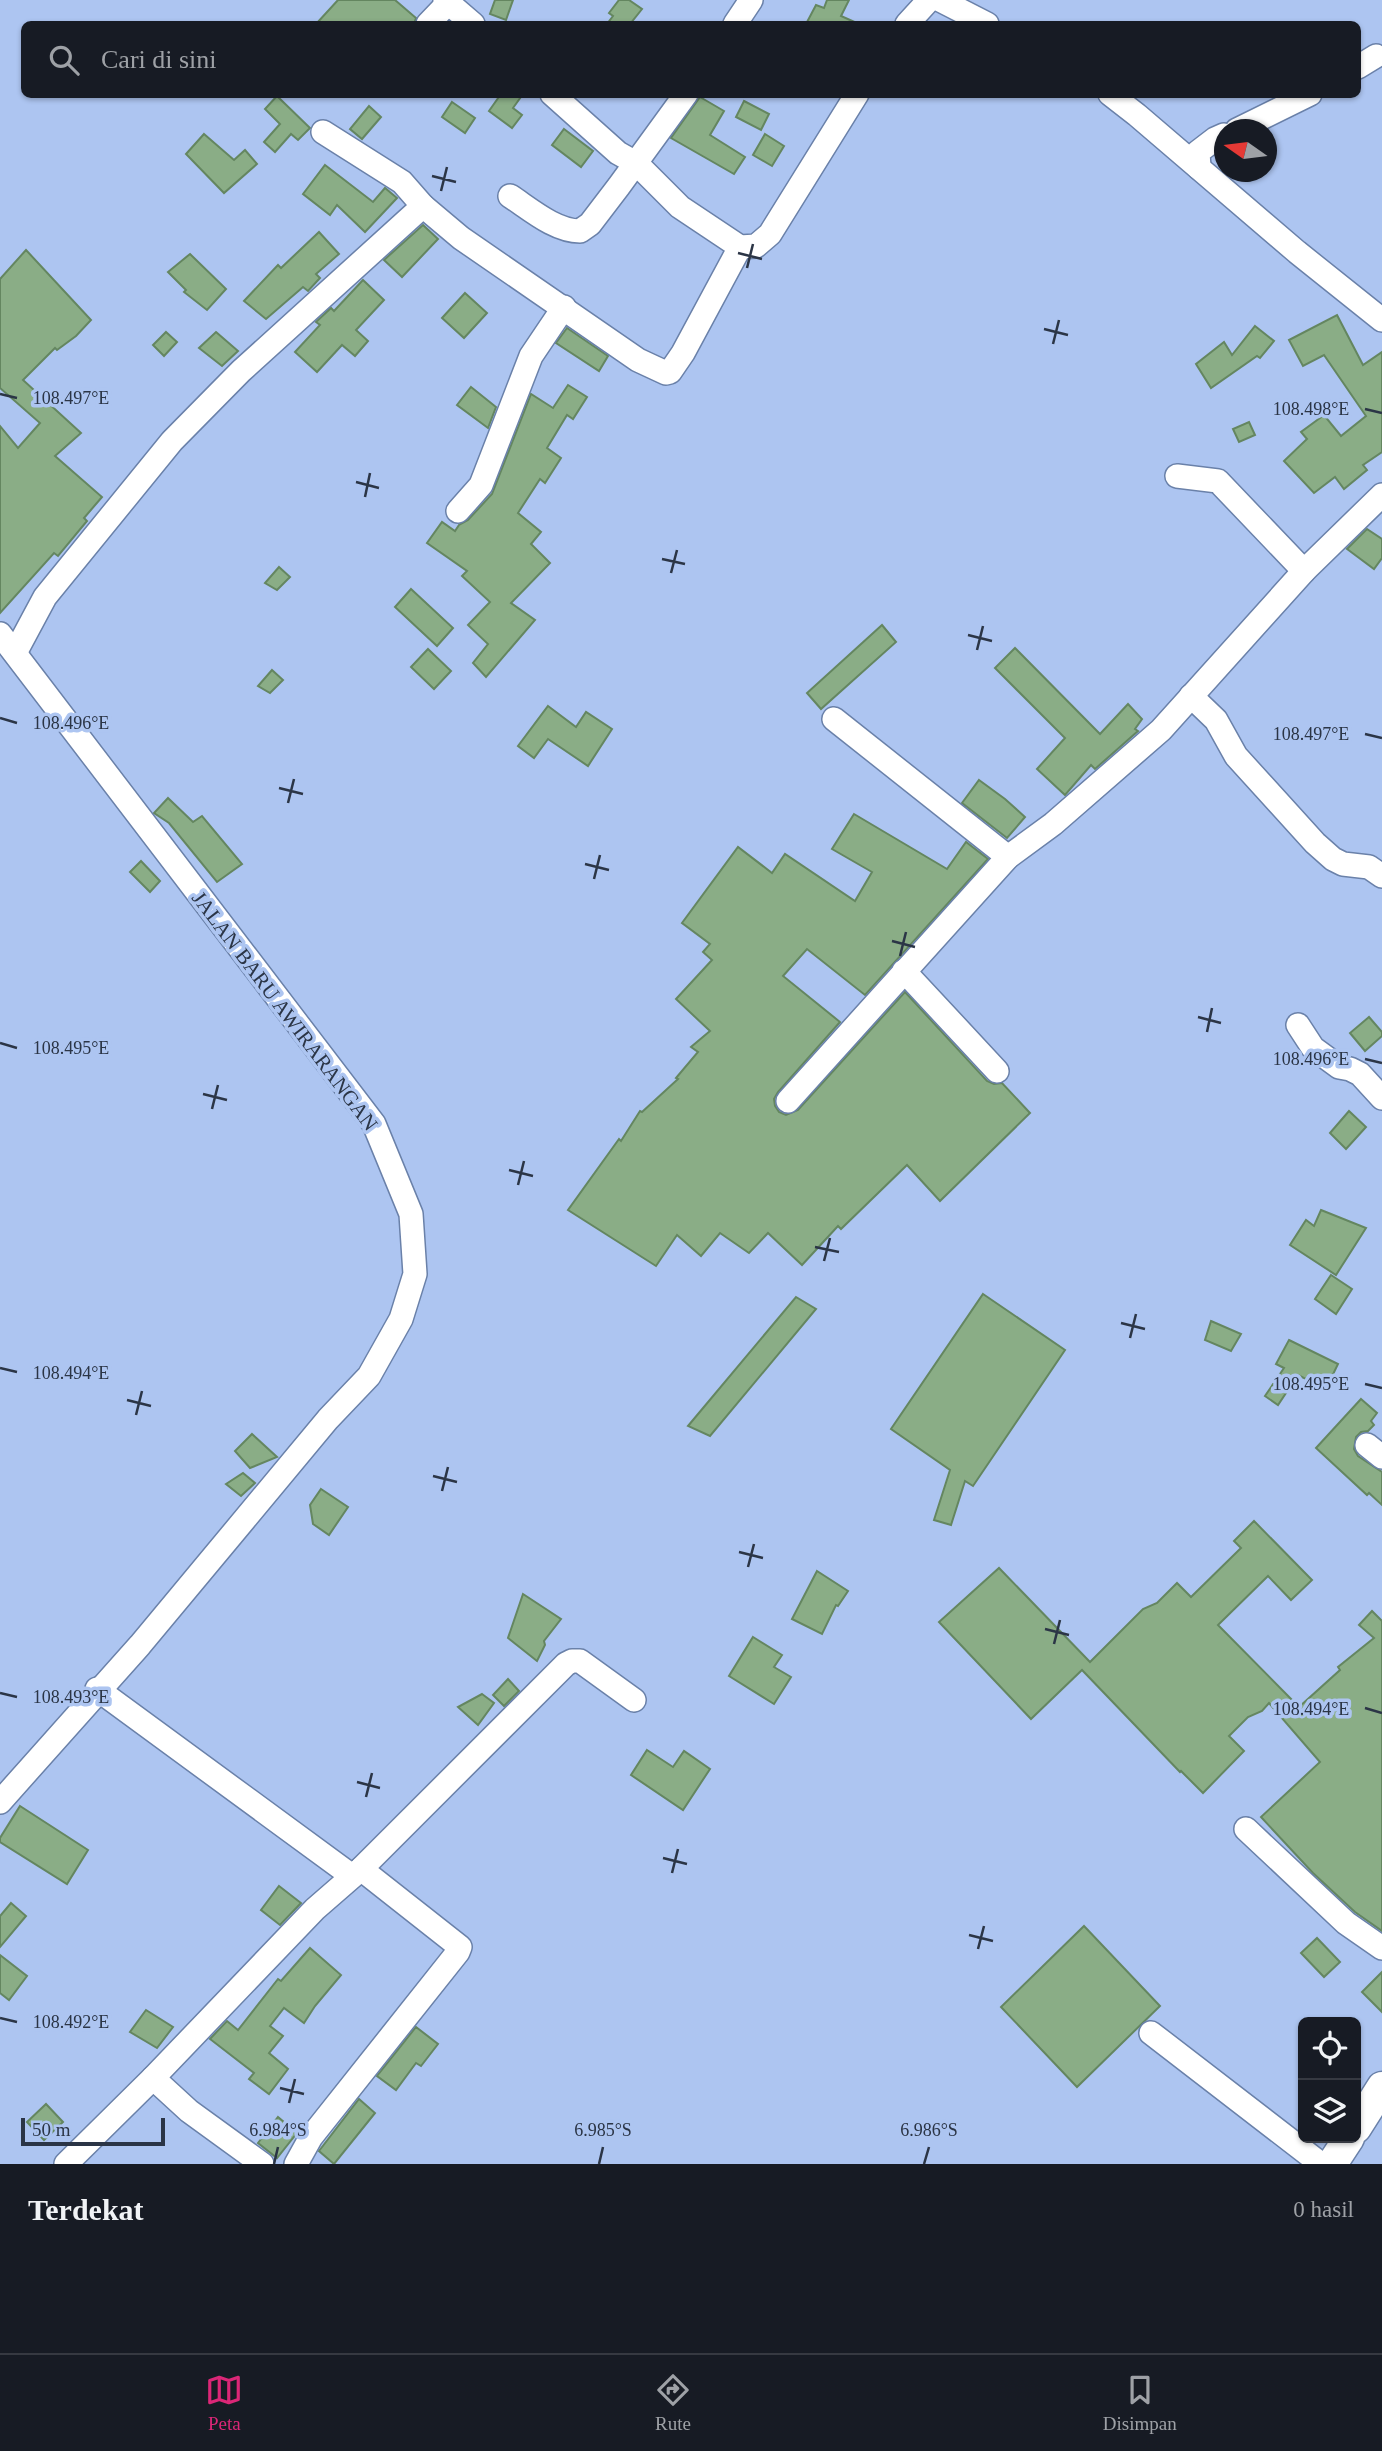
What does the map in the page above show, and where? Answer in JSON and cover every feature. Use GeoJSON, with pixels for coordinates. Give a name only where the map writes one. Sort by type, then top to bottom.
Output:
{"type":"FeatureCollection","features":[{"type":"Feature","properties":{"kind":"main road"},"geometry":{"type":"LineString","coordinates":[[1361,2120],[1382,2087]]}},
{"type":"Feature","properties":{"kind":"main road"},"geometry":{"type":"LineString","coordinates":[[1332,2164],[1346,2143]]}},
{"type":"Feature","properties":{"kind":"street"},"geometry":{"type":"LineString","coordinates":[[737,21],[751,0]]}},
{"type":"Feature","properties":{"kind":"street"},"geometry":{"type":"LineString","coordinates":[[910,21],[929,0]]}},
{"type":"Feature","properties":{"kind":"street"},"geometry":{"type":"LineString","coordinates":[[940,0],[981,21]]}},
{"type":"Feature","properties":{"kind":"street"},"geometry":{"type":"LineString","coordinates":[[430,21],[446,1],[469,21]]}},
{"type":"Feature","properties":{"kind":"street"},"geometry":{"type":"LineString","coordinates":[[556,98],[618,153],[636,163],[680,207],[740,247],[756,246],[770,234],[855,98]]}},
{"type":"Feature","properties":{"kind":"street"},"geometry":{"type":"LineString","coordinates":[[510,195],[546,219],[569,230],[580,231],[590,224],[683,98]]}},
{"type":"Feature","properties":{"kind":"street"},"geometry":{"type":"LineString","coordinates":[[1116,98],[1138,114],[1297,252],[1382,320]]}},
{"type":"Feature","properties":{"kind":"street"},"geometry":{"type":"LineString","coordinates":[[1259,119],[1302,98]]}},
{"type":"Feature","properties":{"kind":"street"},"geometry":{"type":"LineString","coordinates":[[324,132],[402,183],[461,238],[638,360],[662,372],[670,372],[683,353],[740,247]]}},
{"type":"Feature","properties":{"kind":"street"},"geometry":{"type":"LineString","coordinates":[[1199,167],[1198,152],[1214,140]]}},
{"type":"Feature","properties":{"kind":"street"},"geometry":{"type":"LineString","coordinates":[[15,653],[45,597],[172,441],[241,371],[424,206]]}},
{"type":"Feature","properties":{"kind":"street"},"geometry":{"type":"LineString","coordinates":[[458,511],[485,476],[531,356],[564,307]]}},
{"type":"Feature","properties":{"kind":"street"},"geometry":{"type":"LineString","coordinates":[[1177,476],[1218,481],[1304,570]]}},
{"type":"Feature","properties":{"kind":"street"},"geometry":{"type":"LineString","coordinates":[[788,1101],[1008,857],[1052,824],[1161,730],[1304,570],[1382,495]]}},
{"type":"Feature","properties":{"kind":"street","name":"JALAN BARU AWIRARANGAN"},"geometry":{"type":"LineString","coordinates":[[0,634],[374,1124],[411,1214],[415,1274],[401,1319],[369,1376],[328,1419],[139,1645],[0,1801]]}},
{"type":"Feature","properties":{"kind":"street"},"geometry":{"type":"LineString","coordinates":[[1191,696],[1216,720],[1236,756],[1315,843],[1333,859],[1369,867],[1382,876]]}},
{"type":"Feature","properties":{"kind":"street"},"geometry":{"type":"LineString","coordinates":[[834,719],[1008,857]]}},
{"type":"Feature","properties":{"kind":"street"},"geometry":{"type":"LineString","coordinates":[[904,971],[997,1071]]}},
{"type":"Feature","properties":{"kind":"street"},"geometry":{"type":"LineString","coordinates":[[1298,1026],[1313,1048],[1332,1063],[1360,1074],[1382,1098]]}},
{"type":"Feature","properties":{"kind":"street"},"geometry":{"type":"LineString","coordinates":[[66,2164],[153,2078],[309,1915],[356,1873],[566,1664],[580,1661],[634,1700]]}},
{"type":"Feature","properties":{"kind":"street"},"geometry":{"type":"LineString","coordinates":[[97,1689],[460,1947],[311,2137],[296,2164]]}},
{"type":"Feature","properties":{"kind":"street"},"geometry":{"type":"LineString","coordinates":[[1247,1829],[1346,1923],[1382,1948]]}},
{"type":"Feature","properties":{"kind":"street"},"geometry":{"type":"LineString","coordinates":[[1151,2033],[1321,2164]]}},
{"type":"Feature","properties":{"kind":"street"},"geometry":{"type":"LineString","coordinates":[[153,2078],[189,2111],[262,2164]]}},
{"type":"Feature","properties":{"kind":"building"},"geometry":{"type":"Polygon","coordinates":[[[338,0],[395,0],[416,18],[415,21],[319,21],[338,0]]]}},
{"type":"Feature","properties":{"kind":"building"},"geometry":{"type":"Polygon","coordinates":[[[495,0],[513,0],[506,20],[490,14],[495,0]]]}},
{"type":"Feature","properties":{"kind":"building"},"geometry":{"type":"Polygon","coordinates":[[[619,0],[629,0],[642,9],[632,21],[609,21],[613,16],[609,13],[619,0]]]}},
{"type":"Feature","properties":{"kind":"building"},"geometry":{"type":"Polygon","coordinates":[[[827,0],[849,0],[841,16],[852,21],[808,21],[816,5],[824,8],[827,0]]]}},
{"type":"Feature","properties":{"kind":"building"},"geometry":{"type":"Polygon","coordinates":[[[275,98],[279,98],[310,128],[298,140],[291,134],[275,152],[264,142],[280,124],[265,109],[275,98]]]}},
{"type":"Feature","properties":{"kind":"building"},"geometry":{"type":"Polygon","coordinates":[[[498,98],[520,98],[513,108],[522,115],[512,128],[489,111],[498,98]]]}},
{"type":"Feature","properties":{"kind":"building"},"geometry":{"type":"Polygon","coordinates":[[[702,98],[724,111],[710,135],[745,157],[734,174],[671,138],[702,98]]]}},
{"type":"Feature","properties":{"kind":"building"},"geometry":{"type":"Polygon","coordinates":[[[744,101],[769,114],[761,130],[736,117],[744,101]]]}},
{"type":"Feature","properties":{"kind":"building"},"geometry":{"type":"Polygon","coordinates":[[[452,102],[475,118],[465,133],[442,117],[452,102]]]}},
{"type":"Feature","properties":{"kind":"building"},"geometry":{"type":"Polygon","coordinates":[[[369,106],[381,117],[362,139],[350,129],[369,106]]]}},
{"type":"Feature","properties":{"kind":"building"},"geometry":{"type":"Polygon","coordinates":[[[564,129],[593,151],[581,167],[552,145],[564,129]]]}},
{"type":"Feature","properties":{"kind":"building"},"geometry":{"type":"Polygon","coordinates":[[[204,134],[234,160],[245,150],[257,164],[224,193],[186,154],[204,134]]]}},
{"type":"Feature","properties":{"kind":"building"},"geometry":{"type":"Polygon","coordinates":[[[765,134],[784,146],[772,166],[753,155],[765,134]]]}},
{"type":"Feature","properties":{"kind":"building"},"geometry":{"type":"Polygon","coordinates":[[[325,165],[373,202],[385,188],[397,198],[365,232],[337,205],[330,215],[303,194],[325,165]]]}},
{"type":"Feature","properties":{"kind":"building"},"geometry":{"type":"Polygon","coordinates":[[[423,225],[438,239],[402,277],[384,260],[423,225]]]}},
{"type":"Feature","properties":{"kind":"building"},"geometry":{"type":"Polygon","coordinates":[[[319,232],[339,254],[316,274],[320,278],[308,291],[303,287],[266,319],[244,301],[278,265],[281,268],[319,232]]]}},
{"type":"Feature","properties":{"kind":"building"},"geometry":{"type":"Polygon","coordinates":[[[26,250],[91,320],[76,336],[57,350],[55,348],[23,380],[81,433],[55,456],[102,497],[84,518],[87,521],[58,556],[54,553],[0,613],[0,426],[18,448],[40,423],[0,388],[0,279],[26,250]]]}},
{"type":"Feature","properties":{"kind":"building"},"geometry":{"type":"Polygon","coordinates":[[[190,254],[226,289],[207,310],[184,292],[186,290],[168,272],[190,254]]]}},
{"type":"Feature","properties":{"kind":"building"},"geometry":{"type":"Polygon","coordinates":[[[363,280],[384,300],[356,330],[368,341],[355,356],[342,345],[317,372],[295,352],[320,325],[316,322],[331,308],[334,311],[363,280]]]}},
{"type":"Feature","properties":{"kind":"building"},"geometry":{"type":"Polygon","coordinates":[[[465,293],[487,313],[464,338],[442,318],[465,293]]]}},
{"type":"Feature","properties":{"kind":"building"},"geometry":{"type":"Polygon","coordinates":[[[1337,315],[1363,365],[1382,352],[1382,452],[1363,465],[1367,470],[1344,489],[1335,477],[1314,493],[1284,461],[1307,439],[1301,432],[1324,415],[1341,436],[1366,416],[1324,355],[1303,366],[1289,340],[1337,315]]]}},
{"type":"Feature","properties":{"kind":"building"},"geometry":{"type":"Polygon","coordinates":[[[1255,326],[1274,341],[1260,358],[1257,356],[1211,388],[1196,364],[1224,342],[1232,355],[1255,326]]]}},
{"type":"Feature","properties":{"kind":"building"},"geometry":{"type":"Polygon","coordinates":[[[567,328],[608,356],[599,371],[556,343],[567,328]]]}},
{"type":"Feature","properties":{"kind":"building"},"geometry":{"type":"Polygon","coordinates":[[[166,332],[177,342],[164,356],[153,345],[166,332]]]}},
{"type":"Feature","properties":{"kind":"building"},"geometry":{"type":"Polygon","coordinates":[[[216,332],[238,351],[222,366],[199,348],[216,332]]]}},
{"type":"Feature","properties":{"kind":"building"},"geometry":{"type":"Polygon","coordinates":[[[568,385],[587,397],[573,419],[567,415],[547,448],[561,458],[545,483],[540,479],[518,513],[541,532],[531,544],[550,563],[511,603],[535,620],[486,677],[473,663],[488,644],[468,625],[490,602],[462,576],[467,571],[427,543],[442,522],[455,531],[492,494],[531,394],[553,408],[568,385]]]}},
{"type":"Feature","properties":{"kind":"building"},"geometry":{"type":"Polygon","coordinates":[[[471,387],[496,407],[488,428],[457,405],[471,387]]]}},
{"type":"Feature","properties":{"kind":"building"},"geometry":{"type":"Polygon","coordinates":[[[1249,422],[1255,435],[1239,442],[1233,429],[1249,422]]]}},
{"type":"Feature","properties":{"kind":"building"},"geometry":{"type":"Polygon","coordinates":[[[1367,529],[1382,539],[1382,558],[1374,569],[1347,549],[1367,529]]]}},
{"type":"Feature","properties":{"kind":"building"},"geometry":{"type":"Polygon","coordinates":[[[279,567],[290,577],[277,590],[265,583],[279,567]]]}},
{"type":"Feature","properties":{"kind":"building"},"geometry":{"type":"Polygon","coordinates":[[[411,589],[453,628],[437,646],[395,607],[411,589]]]}},
{"type":"Feature","properties":{"kind":"building"},"geometry":{"type":"Polygon","coordinates":[[[882,625],[896,642],[821,709],[807,693],[882,625]]]}},
{"type":"Feature","properties":{"kind":"building"},"geometry":{"type":"Polygon","coordinates":[[[1015,648],[1100,734],[1128,704],[1142,719],[1135,729],[1138,731],[1095,769],[1091,765],[1065,795],[1037,769],[1065,738],[995,668],[1015,648]]]}},
{"type":"Feature","properties":{"kind":"building"},"geometry":{"type":"Polygon","coordinates":[[[428,649],[451,671],[434,689],[411,667],[428,649]]]}},
{"type":"Feature","properties":{"kind":"building"},"geometry":{"type":"Polygon","coordinates":[[[272,670],[283,680],[270,693],[258,686],[272,670]]]}},
{"type":"Feature","properties":{"kind":"building"},"geometry":{"type":"Polygon","coordinates":[[[548,706],[576,727],[586,712],[612,729],[588,766],[548,739],[534,758],[518,746],[548,706]]]}},
{"type":"Feature","properties":{"kind":"building"},"geometry":{"type":"Polygon","coordinates":[[[979,780],[1025,817],[1007,838],[962,803],[979,780]]]}},
{"type":"Feature","properties":{"kind":"building"},"geometry":{"type":"Polygon","coordinates":[[[168,798],[193,822],[202,816],[242,864],[217,882],[169,823],[154,813],[168,798]]]}},
{"type":"Feature","properties":{"kind":"building"},"geometry":{"type":"Polygon","coordinates":[[[854,814],[947,869],[966,842],[988,859],[865,995],[807,949],[783,976],[840,1022],[778,1092],[774,1099],[775,1106],[779,1112],[786,1115],[798,1110],[905,992],[987,1081],[1002,1083],[1030,1113],[940,1201],[907,1165],[841,1229],[838,1226],[802,1265],[768,1233],[749,1253],[720,1233],[701,1256],[677,1235],[656,1266],[568,1210],[619,1139],[621,1141],[640,1111],[678,1079],[676,1078],[698,1052],[691,1047],[710,1031],[676,999],[712,960],[703,952],[710,944],[682,923],[738,847],[772,873],[785,854],[855,901],[872,872],[832,849],[854,814]]]}},
{"type":"Feature","properties":{"kind":"building"},"geometry":{"type":"Polygon","coordinates":[[[141,861],[160,881],[150,892],[130,872],[141,861]]]}},
{"type":"Feature","properties":{"kind":"building"},"geometry":{"type":"Polygon","coordinates":[[[1369,1017],[1382,1032],[1382,1036],[1365,1051],[1350,1033],[1369,1017]]]}},
{"type":"Feature","properties":{"kind":"building"},"geometry":{"type":"Polygon","coordinates":[[[1349,1111],[1366,1127],[1346,1149],[1330,1133],[1349,1111]]]}},
{"type":"Feature","properties":{"kind":"building"},"geometry":{"type":"Polygon","coordinates":[[[1321,1210],[1366,1228],[1336,1275],[1290,1245],[1306,1220],[1314,1226],[1321,1210]]]}},
{"type":"Feature","properties":{"kind":"building"},"geometry":{"type":"Polygon","coordinates":[[[1331,1275],[1352,1289],[1336,1314],[1315,1299],[1331,1275]]]}},
{"type":"Feature","properties":{"kind":"building"},"geometry":{"type":"Polygon","coordinates":[[[983,1294],[1065,1350],[973,1486],[965,1481],[951,1525],[934,1520],[950,1470],[891,1429],[983,1294]]]}},
{"type":"Feature","properties":{"kind":"building"},"geometry":{"type":"Polygon","coordinates":[[[796,1297],[816,1309],[710,1436],[688,1426],[796,1297]]]}},
{"type":"Feature","properties":{"kind":"building"},"geometry":{"type":"Polygon","coordinates":[[[1211,1321],[1241,1334],[1231,1351],[1205,1340],[1211,1321]]]}},
{"type":"Feature","properties":{"kind":"building"},"geometry":{"type":"Polygon","coordinates":[[[1289,1340],[1338,1364],[1326,1389],[1298,1375],[1278,1405],[1265,1396],[1284,1368],[1276,1364],[1289,1340]]]}},
{"type":"Feature","properties":{"kind":"building"},"geometry":{"type":"Polygon","coordinates":[[[1361,1399],[1377,1413],[1371,1421],[1374,1425],[1356,1437],[1354,1449],[1358,1456],[1382,1472],[1382,1505],[1369,1493],[1367,1495],[1316,1448],[1361,1399]]]}},
{"type":"Feature","properties":{"kind":"building"},"geometry":{"type":"Polygon","coordinates":[[[252,1434],[277,1457],[250,1468],[235,1451],[252,1434]]]}},
{"type":"Feature","properties":{"kind":"building"},"geometry":{"type":"Polygon","coordinates":[[[243,1473],[255,1483],[241,1496],[226,1484],[243,1473]]]}},
{"type":"Feature","properties":{"kind":"building"},"geometry":{"type":"Polygon","coordinates":[[[321,1489],[348,1507],[329,1535],[313,1524],[310,1505],[321,1489]]]}},
{"type":"Feature","properties":{"kind":"building"},"geometry":{"type":"Polygon","coordinates":[[[1254,1521],[1312,1580],[1291,1600],[1268,1576],[1218,1625],[1299,1707],[1340,1670],[1338,1667],[1374,1638],[1359,1625],[1372,1611],[1382,1621],[1382,1931],[1355,1912],[1313,1873],[1261,1817],[1320,1762],[1269,1703],[1262,1711],[1248,1717],[1229,1736],[1244,1751],[1203,1793],[1082,1670],[1031,1719],[939,1622],[999,1568],[1090,1662],[1143,1609],[1157,1603],[1177,1583],[1191,1597],[1241,1548],[1234,1541],[1254,1521]]]}},
{"type":"Feature","properties":{"kind":"building"},"geometry":{"type":"Polygon","coordinates":[[[817,1571],[848,1591],[838,1606],[836,1605],[822,1634],[792,1619],[817,1571]]]}},
{"type":"Feature","properties":{"kind":"building"},"geometry":{"type":"Polygon","coordinates":[[[523,1594],[561,1619],[544,1641],[545,1645],[537,1661],[508,1638],[523,1594]]]}},
{"type":"Feature","properties":{"kind":"building"},"geometry":{"type":"Polygon","coordinates":[[[753,1637],[782,1655],[774,1667],[791,1677],[774,1704],[729,1676],[753,1637]]]}},
{"type":"Feature","properties":{"kind":"building"},"geometry":{"type":"Polygon","coordinates":[[[508,1679],[519,1691],[504,1706],[493,1695],[508,1679]]]}},
{"type":"Feature","properties":{"kind":"building"},"geometry":{"type":"Polygon","coordinates":[[[482,1694],[494,1703],[478,1725],[458,1707],[482,1694]]]}},
{"type":"Feature","properties":{"kind":"building"},"geometry":{"type":"Polygon","coordinates":[[[647,1750],[673,1767],[684,1751],[710,1769],[683,1810],[631,1775],[647,1750]]]}},
{"type":"Feature","properties":{"kind":"building"},"geometry":{"type":"Polygon","coordinates":[[[20,1806],[88,1850],[67,1884],[0,1842],[20,1806]]]}},
{"type":"Feature","properties":{"kind":"building"},"geometry":{"type":"Polygon","coordinates":[[[279,1886],[301,1903],[280,1925],[261,1910],[279,1886]]]}},
{"type":"Feature","properties":{"kind":"building"},"geometry":{"type":"Polygon","coordinates":[[[11,1903],[26,1916],[0,1947],[0,1916],[11,1903]]]}},
{"type":"Feature","properties":{"kind":"building"},"geometry":{"type":"Polygon","coordinates":[[[1084,1926],[1160,2006],[1077,2087],[1001,2007],[1084,1926]]]}},
{"type":"Feature","properties":{"kind":"building"},"geometry":{"type":"Polygon","coordinates":[[[1317,1938],[1340,1962],[1324,1977],[1301,1953],[1317,1938]]]}},
{"type":"Feature","properties":{"kind":"building"},"geometry":{"type":"Polygon","coordinates":[[[310,1948],[341,1975],[304,2023],[284,2008],[270,2026],[283,2036],[269,2053],[288,2069],[269,2094],[249,2079],[254,2073],[210,2039],[227,2021],[238,2030],[278,1979],[281,1981],[310,1948]]]}},
{"type":"Feature","properties":{"kind":"building"},"geometry":{"type":"Polygon","coordinates":[[[0,1955],[27,1976],[9,2000],[0,1993],[0,1955]]]}},
{"type":"Feature","properties":{"kind":"building"},"geometry":{"type":"Polygon","coordinates":[[[1382,1972],[1382,2012],[1362,1992],[1382,1972]]]}},
{"type":"Feature","properties":{"kind":"building"},"geometry":{"type":"Polygon","coordinates":[[[146,2010],[173,2027],[157,2048],[130,2032],[146,2010]]]}},
{"type":"Feature","properties":{"kind":"building"},"geometry":{"type":"Polygon","coordinates":[[[416,2027],[438,2044],[421,2066],[416,2063],[396,2090],[377,2076],[416,2027]]]}},
{"type":"Feature","properties":{"kind":"building"},"geometry":{"type":"Polygon","coordinates":[[[359,2099],[375,2113],[334,2164],[319,2151],[359,2099]]]}},
{"type":"Feature","properties":{"kind":"building"},"geometry":{"type":"Polygon","coordinates":[[[46,2104],[63,2122],[44,2140],[27,2122],[46,2104]]]}},
{"type":"Feature","properties":{"kind":"building"},"geometry":{"type":"Polygon","coordinates":[[[278,2117],[297,2133],[277,2158],[258,2143],[278,2117]]]}}]}
